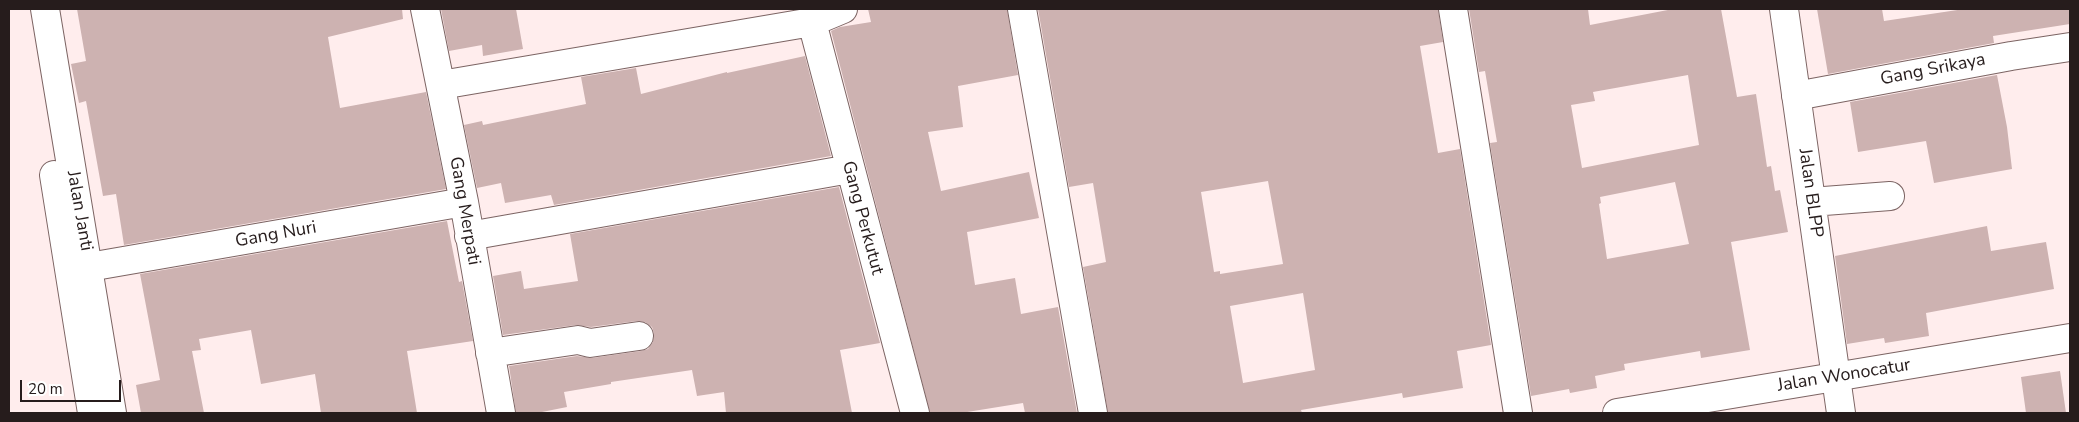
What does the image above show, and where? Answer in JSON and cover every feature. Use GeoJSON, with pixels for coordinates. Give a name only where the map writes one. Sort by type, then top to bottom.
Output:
{"type":"FeatureCollection","features":[{"type":"Feature","properties":{"kind":"street","name":"Jalan Janti"},"geometry":{"type":"LineString","coordinates":[[26,9],[92,413]]}},
{"type":"Feature","properties":{"kind":"street","name":"Jalan Janti"},"geometry":{"type":"LineString","coordinates":[[45,9],[112,413]]}},
{"type":"Feature","properties":{"kind":"street","name":"Gang Merpati"},"geometry":{"type":"LineString","coordinates":[[425,9],[464,202],[501,413]]}},
{"type":"Feature","properties":{"kind":"street"},"geometry":{"type":"LineString","coordinates":[[441,85],[812,22],[843,9]]}},
{"type":"Feature","properties":{"kind":"street"},"geometry":{"type":"LineString","coordinates":[[1022,9],[1094,413]]}},
{"type":"Feature","properties":{"kind":"street"},"geometry":{"type":"LineString","coordinates":[[1453,9],[1518,413]]}},
{"type":"Feature","properties":{"kind":"street","name":"Jalan BLPP"},"geometry":{"type":"LineString","coordinates":[[1784,9],[1841,413]]}},
{"type":"Feature","properties":{"kind":"street","name":"Gang Perkutut"},"geometry":{"type":"LineString","coordinates":[[812,22],[915,413]]}},
{"type":"Feature","properties":{"kind":"street","name":"Gang Srikaya"},"geometry":{"type":"LineString","coordinates":[[1796,96],[2011,56],[2070,47]]}},
{"type":"Feature","properties":{"kind":"street"},"geometry":{"type":"LineString","coordinates":[[469,236],[850,169]]}},
{"type":"Feature","properties":{"kind":"street"},"geometry":{"type":"LineString","coordinates":[[1811,202],[1890,196]]}},
{"type":"Feature","properties":{"kind":"street","name":"Gang Nuri"},"geometry":{"type":"LineString","coordinates":[[89,267],[464,202]]}},
{"type":"Feature","properties":{"kind":"street"},"geometry":{"type":"LineString","coordinates":[[490,353],[578,340],[590,343],[639,336]]}},
{"type":"Feature","properties":{"kind":"street","name":"Jalan Wonocatur"},"geometry":{"type":"LineString","coordinates":[[1617,413],[2070,338]]}},
{"type":"Feature","properties":{"kind":"building"},"geometry":{"type":"Polygon","coordinates":[[[77,9],[402,9],[403,19],[328,37],[340,108],[426,92],[446,189],[124,245],[116,194],[103,196],[86,101],[79,103],[71,64],[86,61],[77,9]]]}},
{"type":"Feature","properties":{"kind":"building"},"geometry":{"type":"Polygon","coordinates":[[[441,9],[516,9],[523,49],[483,56],[482,45],[449,51],[441,9]]]}},
{"type":"Feature","properties":{"kind":"building"},"geometry":{"type":"Polygon","coordinates":[[[868,9],[1007,9],[1018,75],[958,86],[963,127],[928,132],[941,191],[1029,172],[1039,218],[967,232],[975,285],[1015,278],[1021,314],[1058,307],[1077,413],[1025,413],[1023,403],[961,413],[930,413],[831,31],[840,27],[871,22],[868,9]]]}},
{"type":"Feature","properties":{"kind":"building"},"geometry":{"type":"Polygon","coordinates":[[[1038,9],[1438,9],[1443,42],[1420,46],[1438,153],[1460,149],[1491,345],[1457,351],[1463,388],[1403,398],[1402,393],[1301,410],[1302,413],[1108,413],[1083,267],[1106,262],[1093,183],[1069,187],[1038,9]],[[1268,181],[1201,192],[1214,272],[1220,271],[1220,274],[1283,264],[1268,181]],[[1303,293],[1230,306],[1243,383],[1315,370],[1303,293]]]}},
{"type":"Feature","properties":{"kind":"building"},"geometry":{"type":"Polygon","coordinates":[[[1469,9],[1588,9],[1590,25],[1673,9],[1721,9],[1737,97],[1756,94],[1767,167],[1771,166],[1775,191],[1780,190],[1788,232],[1731,242],[1750,350],[1701,358],[1700,351],[1624,364],[1625,370],[1595,376],[1597,388],[1570,393],[1569,389],[1531,396],[1490,143],[1497,142],[1485,71],[1479,72],[1469,9]],[[1688,75],[1593,92],[1595,101],[1571,105],[1582,168],[1699,145],[1688,75]],[[1675,182],[1600,197],[1601,203],[1599,204],[1607,259],[1689,244],[1675,182]]]}},
{"type":"Feature","properties":{"kind":"building"},"geometry":{"type":"Polygon","coordinates":[[[1817,9],[1882,9],[1884,21],[1964,9],[2070,9],[2070,24],[1993,36],[1994,43],[1828,74],[1817,9]]]}},
{"type":"Feature","properties":{"kind":"building"},"geometry":{"type":"Polygon","coordinates":[[[805,56],[831,156],[554,205],[551,195],[505,203],[501,183],[477,188],[464,125],[482,121],[483,125],[586,104],[581,77],[636,68],[641,94],[727,72],[805,56]]]}},
{"type":"Feature","properties":{"kind":"building"},"geometry":{"type":"Polygon","coordinates":[[[1997,75],[2007,127],[2012,169],[1934,183],[1926,141],[1858,152],[1850,102],[1997,75]]]}},
{"type":"Feature","properties":{"kind":"building"},"geometry":{"type":"Polygon","coordinates":[[[839,187],[880,343],[840,350],[852,413],[726,413],[724,392],[697,396],[692,370],[611,382],[611,384],[564,392],[567,407],[537,413],[516,413],[509,366],[577,356],[592,358],[641,351],[648,349],[653,342],[654,333],[652,327],[645,322],[637,321],[591,327],[576,325],[503,335],[493,276],[521,271],[524,289],[578,281],[570,234],[839,187]]]}},
{"type":"Feature","properties":{"kind":"building"},"geometry":{"type":"Polygon","coordinates":[[[447,221],[459,282],[462,281],[473,341],[407,351],[417,413],[321,413],[315,374],[261,384],[251,330],[199,339],[201,350],[192,351],[204,413],[141,413],[136,385],[160,380],[140,274],[447,221]]]}},
{"type":"Feature","properties":{"kind":"building"},"geometry":{"type":"Polygon","coordinates":[[[1987,226],[1991,251],[2046,242],[2054,289],[1926,313],[1929,336],[1885,343],[1884,338],[1847,344],[1835,256],[1987,226]]]}},
{"type":"Feature","properties":{"kind":"building"},"geometry":{"type":"Polygon","coordinates":[[[2060,371],[2066,413],[2026,413],[2021,377],[2060,371]]]}}]}
